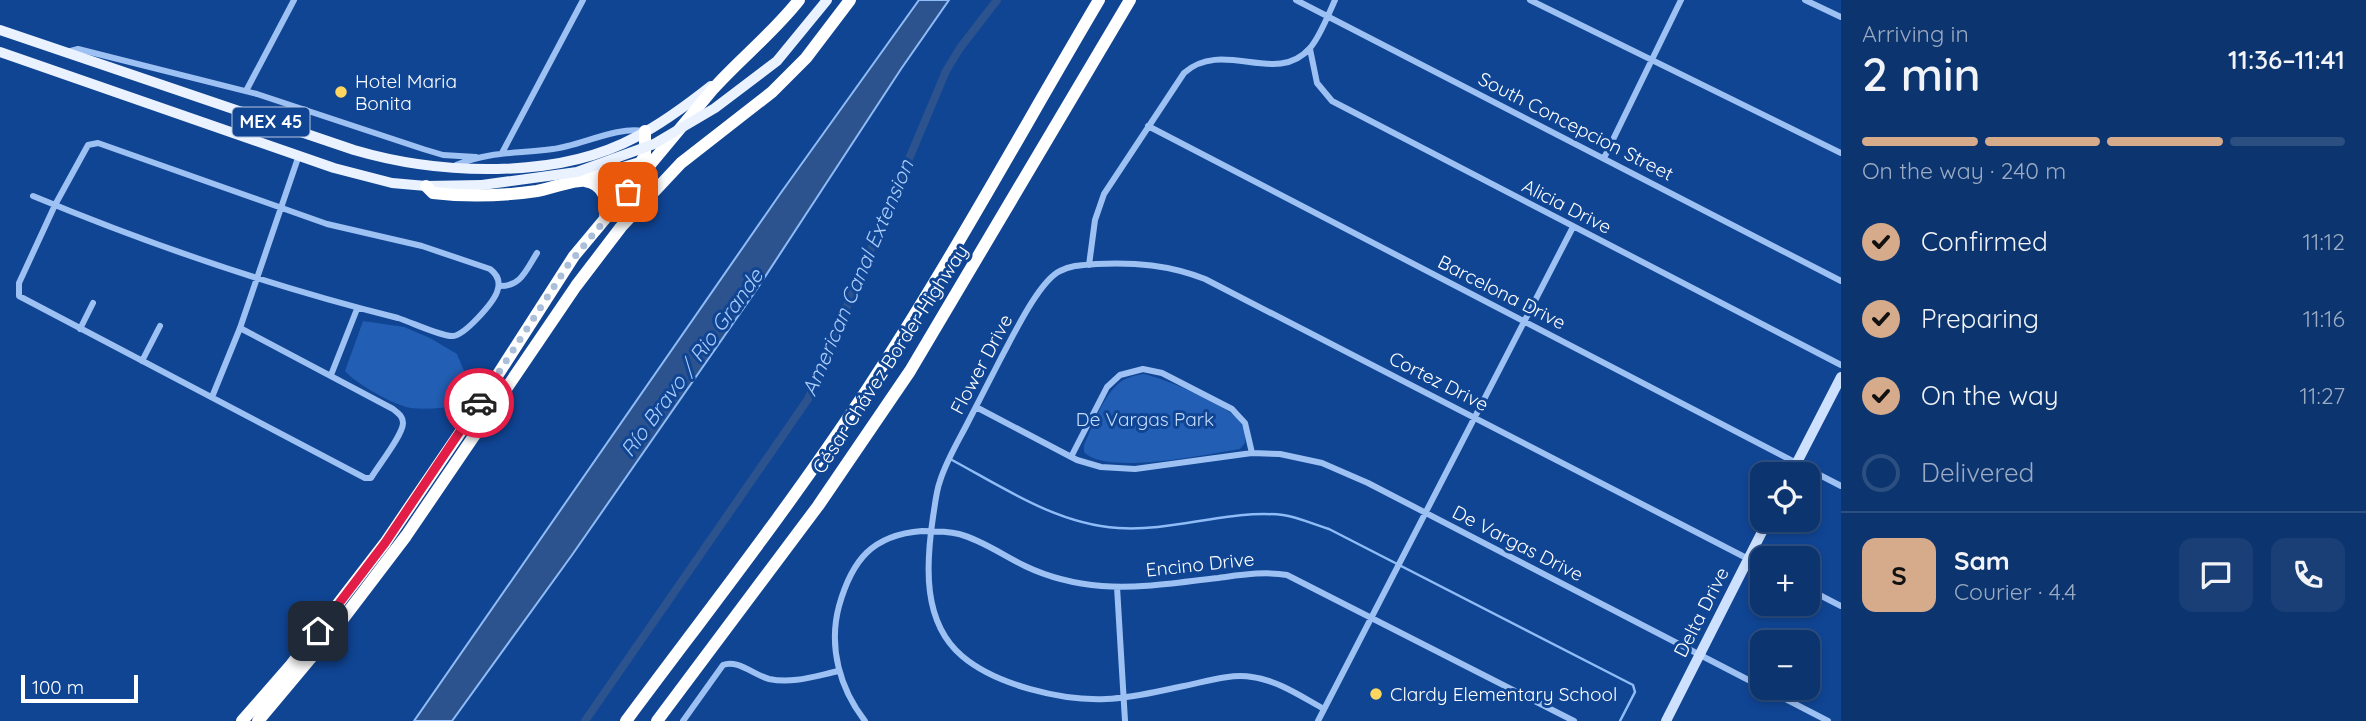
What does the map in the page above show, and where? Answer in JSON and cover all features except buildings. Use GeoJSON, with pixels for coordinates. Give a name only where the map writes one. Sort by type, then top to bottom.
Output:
{"type":"FeatureCollection","features":[{"type":"Feature","properties":{"kind":"highway","name":"MEX 45"},"geometry":{"type":"LineString","coordinates":[[730,71],[770,34],[799,0]]}},
{"type":"Feature","properties":{"kind":"highway"},"geometry":{"type":"LineString","coordinates":[[258,721],[406,536],[576,286],[621,227],[681,163],[772,92],[806,58],[850,0]]}},
{"type":"Feature","properties":{"kind":"highway","name":"César Chávez Border Highway"},"geometry":{"type":"LineString","coordinates":[[626,721],[768,530],[866,391],[1099,0]]}},
{"type":"Feature","properties":{"kind":"highway","name":"César Chávez Border Highway"},"geometry":{"type":"LineString","coordinates":[[657,721],[818,506],[883,412],[948,308],[1130,0]]}},
{"type":"Feature","properties":{"kind":"highway"},"geometry":{"type":"LineString","coordinates":[[242,721],[299,655],[385,543],[568,265],[730,71]]}},
{"type":"Feature","properties":{"kind":"highway"},"geometry":{"type":"LineString","coordinates":[[426,186],[433,193],[476,195],[532,191],[583,180],[640,163],[645,156],[645,131]]}},
{"type":"Feature","properties":{"kind":"highway"},"geometry":{"type":"LineString","coordinates":[[583,180],[598,187],[605,195],[605,220]]}},
{"type":"Feature","properties":{"kind":"main road","name":"MEX 45"},"geometry":{"type":"LineString","coordinates":[[0,52],[371,178],[426,186],[482,186],[576,172],[654,144],[675,133],[715,108],[777,61],[827,0]]}},
{"type":"Feature","properties":{"kind":"main road","name":"MEX 45"},"geometry":{"type":"LineString","coordinates":[[0,30],[379,157],[433,167],[501,169],[539,166],[605,150],[679,111],[730,71]]}},
{"type":"Feature","properties":{"kind":"main road"},"geometry":{"type":"LineString","coordinates":[[1798,462],[1841,377]]}},
{"type":"Feature","properties":{"kind":"main road","name":"Delta Drive"},"geometry":{"type":"LineString","coordinates":[[1666,721],[1762,532]]}},
{"type":"Feature","properties":{"kind":"street"},"geometry":{"type":"LineString","coordinates":[[246,91],[294,0]]}},
{"type":"Feature","properties":{"kind":"street"},"geometry":{"type":"LineString","coordinates":[[502,153],[583,0]]}},
{"type":"Feature","properties":{"kind":"street","name":"South Concepcion Street"},"geometry":{"type":"LineString","coordinates":[[1296,0],[1841,281]]}},
{"type":"Feature","properties":{"kind":"street"},"geometry":{"type":"LineString","coordinates":[[1089,265],[1091,240],[1100,203],[1111,182],[1184,73],[1198,62],[1216,58],[1273,64],[1289,61],[1310,49],[1335,0]]}},
{"type":"Feature","properties":{"kind":"street"},"geometry":{"type":"LineString","coordinates":[[1530,0],[1841,153]]}},
{"type":"Feature","properties":{"kind":"street"},"geometry":{"type":"LineString","coordinates":[[1604,158],[1681,0]]}},
{"type":"Feature","properties":{"kind":"street"},"geometry":{"type":"LineString","coordinates":[[1805,0],[1841,17]]}},
{"type":"Feature","properties":{"kind":"street"},"geometry":{"type":"LineString","coordinates":[[66,52],[78,49],[246,91],[443,155],[476,157],[555,149],[624,131],[645,131]]}},
{"type":"Feature","properties":{"kind":"street","name":"Alicia Drive"},"geometry":{"type":"LineString","coordinates":[[1310,49],[1317,83],[1332,102],[1841,365]]}},
{"type":"Feature","properties":{"kind":"street","name":"Barcelona Drive"},"geometry":{"type":"LineString","coordinates":[[1148,126],[1795,462]]}},
{"type":"Feature","properties":{"kind":"street"},"geometry":{"type":"LineString","coordinates":[[33,196],[55,205],[103,225],[257,277],[452,336],[464,332],[496,295],[498,276],[471,262],[422,246],[327,224],[98,143],[86,147],[55,205],[19,283],[18,292],[22,299],[365,478],[371,478],[401,431],[402,417],[331,375],[240,328]]}},
{"type":"Feature","properties":{"kind":"street"},"geometry":{"type":"LineString","coordinates":[[212,397],[240,328],[299,155]]}},
{"type":"Feature","properties":{"kind":"street"},"geometry":{"type":"LineString","coordinates":[[451,167],[476,157]]}},
{"type":"Feature","properties":{"kind":"street"},"geometry":{"type":"LineString","coordinates":[[1318,721],[1573,227]]}},
{"type":"Feature","properties":{"kind":"street"},"geometry":{"type":"LineString","coordinates":[[499,286],[509,287],[517,283],[537,253]]}},
{"type":"Feature","properties":{"kind":"street","name":"Cortez Drive"},"geometry":{"type":"LineString","coordinates":[[1089,265],[1151,264],[1205,279],[1748,559]]}},
{"type":"Feature","properties":{"kind":"street","name":"Flower Drive"},"geometry":{"type":"LineString","coordinates":[[1089,265],[1068,267],[1050,278],[1017,328],[940,480],[931,531],[929,572],[932,607],[946,637],[961,656],[991,673],[1041,691],[1082,698],[1123,698],[1250,676],[1272,682],[1324,709]]}},
{"type":"Feature","properties":{"kind":"street"},"geometry":{"type":"LineString","coordinates":[[80,329],[93,303]]}},
{"type":"Feature","properties":{"kind":"street"},"geometry":{"type":"LineString","coordinates":[[331,375],[357,309]]}},
{"type":"Feature","properties":{"kind":"street"},"geometry":{"type":"LineString","coordinates":[[142,361],[160,327]]}},
{"type":"Feature","properties":{"kind":"street"},"geometry":{"type":"LineString","coordinates":[[1071,457],[1107,387],[1126,372],[1143,369],[1162,373],[1232,410],[1245,423],[1252,453]]}},
{"type":"Feature","properties":{"kind":"street","name":"De Vargas Drive"},"geometry":{"type":"LineString","coordinates":[[976,407],[1071,457],[1101,467],[1135,469],[1252,453],[1280,454],[1322,463],[1368,483],[1750,680]]}},
{"type":"Feature","properties":{"kind":"street","name":"Barcelona Drive"},"geometry":{"type":"LineString","coordinates":[[1820,475],[1841,486]]}},
{"type":"Feature","properties":{"kind":"street"},"geometry":{"type":"LineString","coordinates":[[865,721],[850,699],[839,671],[835,640],[842,596],[857,564],[884,539],[904,533],[931,531]]}},
{"type":"Feature","properties":{"kind":"street","name":"Encino Drive"},"geometry":{"type":"LineString","coordinates":[[931,531],[959,534],[1027,567],[1057,578],[1099,586],[1149,586],[1274,573],[1296,579],[1574,721]]}},
{"type":"Feature","properties":{"kind":"street"},"geometry":{"type":"LineString","coordinates":[[1117,587],[1125,721]]}},
{"type":"Feature","properties":{"kind":"street"},"geometry":{"type":"LineString","coordinates":[[1820,595],[1841,606]]}},
{"type":"Feature","properties":{"kind":"street"},"geometry":{"type":"LineString","coordinates":[[683,721],[727,663],[780,681],[802,680],[839,671]]}},
{"type":"Feature","properties":{"kind":"street","name":"De Vargas Drive"},"geometry":{"type":"LineString","coordinates":[[1788,700],[1828,721]]}},
{"type":"Feature","properties":{"kind":"green space"},"geometry":{"type":"Polygon","coordinates":[[[363,321],[404,327],[457,354],[472,390],[461,407],[411,408],[395,403],[350,376],[345,371],[363,321]]]}},
{"type":"Feature","properties":{"kind":"green space","name":"De Vargas Park"},"geometry":{"type":"Polygon","coordinates":[[[1143,374],[1192,392],[1230,412],[1242,426],[1245,443],[1240,449],[1135,463],[1096,459],[1084,452],[1084,445],[1094,422],[1111,391],[1123,381],[1143,374]]]}},
{"type":"Feature","properties":{"kind":"water","name":"Río Bravo / Rio Grande"},"geometry":{"type":"Polygon","coordinates":[[[919,0],[949,0],[757,289],[572,555],[452,721],[414,721],[780,194],[919,0]]]}},
{"type":"Feature","properties":{"kind":"waterway","name":"American Canal Extension"},"geometry":{"type":"LineString","coordinates":[[585,721],[808,399],[946,71],[997,0]]}},
{"type":"Feature","properties":{"kind":"waterway"},"geometry":{"type":"LineString","coordinates":[[952,460],[1032,503],[1074,520],[1095,525],[1118,528],[1159,527],[1262,514],[1289,516],[1329,529],[1633,685],[1635,692],[1620,721]]}},
{"type":"Feature","properties":{"kind":"way so far"},"geometry":{"type":"LineString","coordinates":[[479,403],[574,256],[628,192]]}},
{"type":"Feature","properties":{"kind":"place","name":"Hotel Maria Bonita"},"geometry":{"type":"Point","coordinates":[341,92]}},
{"type":"Feature","properties":{"kind":"place","name":"Clardy Elementary School"},"geometry":{"type":"Point","coordinates":[1376,694]}},
{"type":"Feature","properties":{"kind":"route"},"geometry":{"type":"LineString","coordinates":[[318,631],[385,543],[479,403]]}}]}
